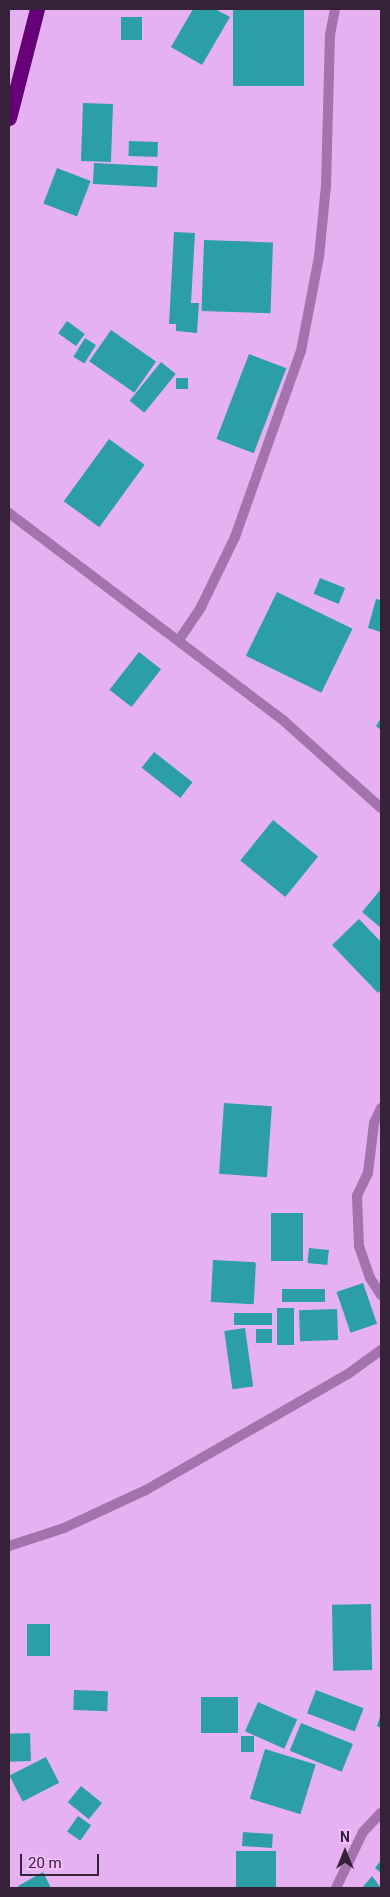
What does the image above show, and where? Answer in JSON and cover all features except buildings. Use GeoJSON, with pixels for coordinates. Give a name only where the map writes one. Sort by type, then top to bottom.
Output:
{"type":"FeatureCollection","features":[{"type":"Feature","properties":{"kind":"highway"},"geometry":{"type":"LineString","coordinates":[[9,118],[36,9]]}},
{"type":"Feature","properties":{"kind":"street"},"geometry":{"type":"LineString","coordinates":[[179,640],[201,607],[227,555],[280,416],[301,351],[320,248],[326,186],[330,35],[335,9]]}},
{"type":"Feature","properties":{"kind":"street"},"geometry":{"type":"LineString","coordinates":[[9,513],[284,721],[381,808]]}},
{"type":"Feature","properties":{"kind":"street"},"geometry":{"type":"LineString","coordinates":[[381,1108],[374,1123],[368,1173],[357,1196],[360,1246],[370,1278],[381,1295]]}},
{"type":"Feature","properties":{"kind":"street"},"geometry":{"type":"LineString","coordinates":[[9,1546],[64,1528],[146,1490],[348,1374],[381,1350]]}},
{"type":"Feature","properties":{"kind":"street"},"geometry":{"type":"LineString","coordinates":[[336,1888],[362,1832],[381,1813]]}}]}
